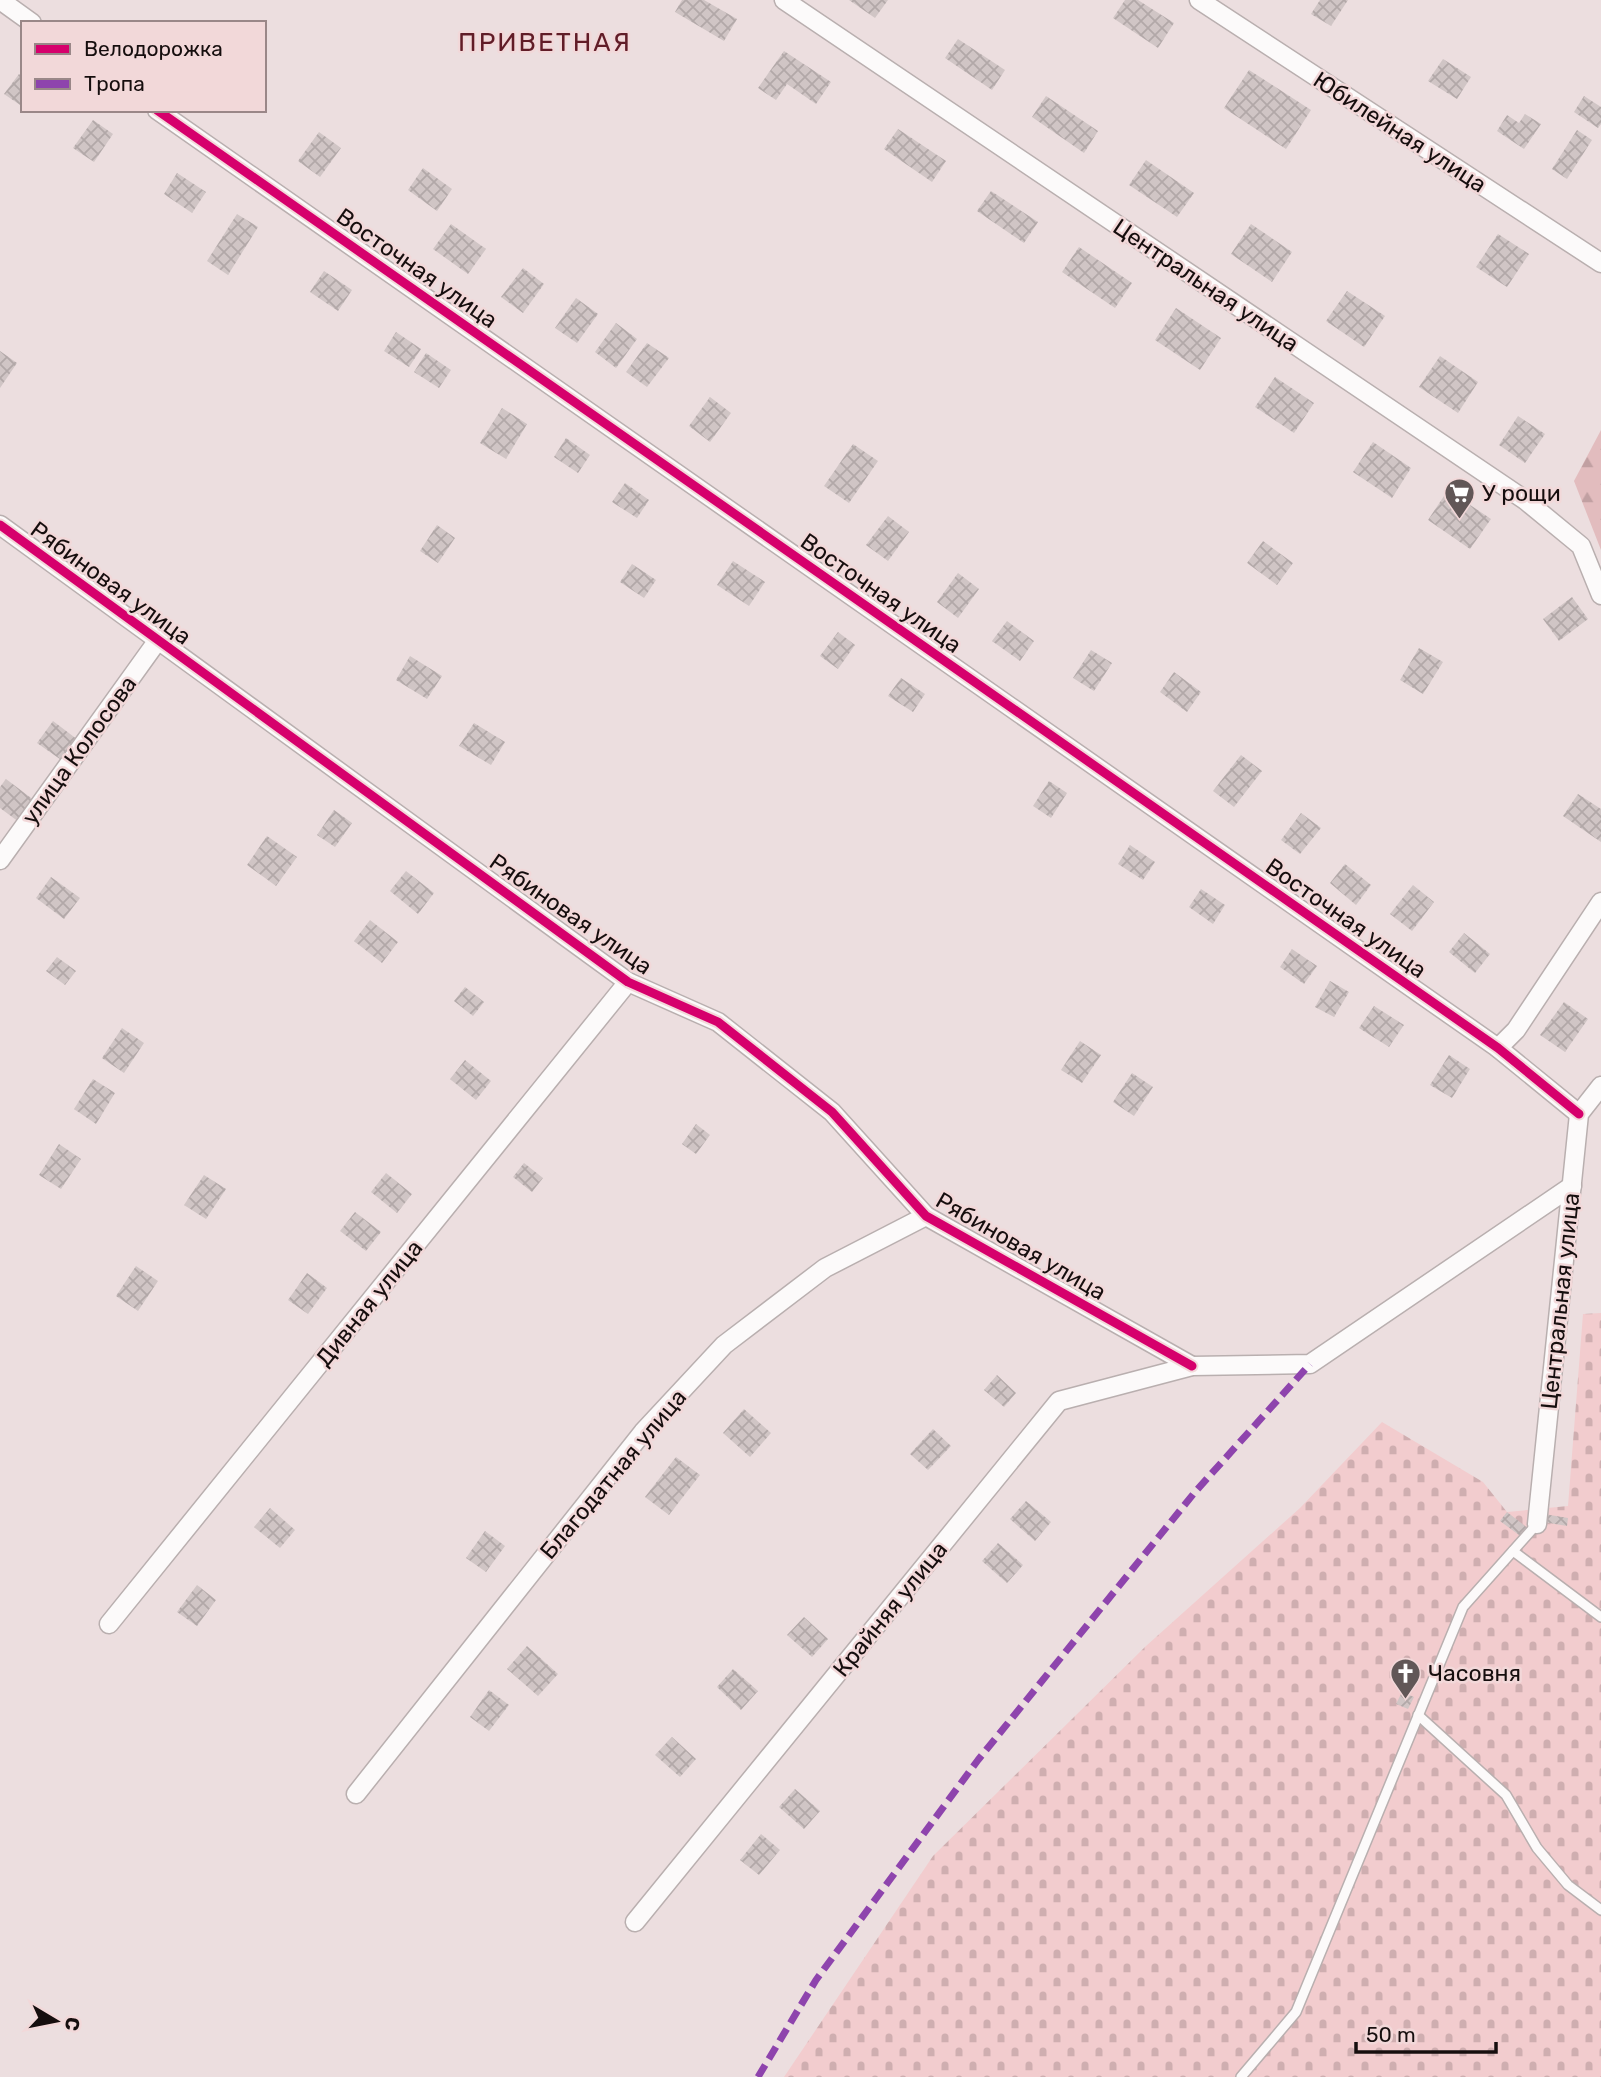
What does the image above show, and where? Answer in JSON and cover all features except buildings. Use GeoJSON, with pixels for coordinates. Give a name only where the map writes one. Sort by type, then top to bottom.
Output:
{"type":"FeatureCollection","features":[{"type":"Feature","properties":{"kind":"street"},"geometry":{"type":"LineString","coordinates":[[0,0],[29,21]]}},
{"type":"Feature","properties":{"kind":"street","name":"Центральная улица"},"geometry":{"type":"LineString","coordinates":[[784,0],[1525,500],[1581,546],[1601,595]]}},
{"type":"Feature","properties":{"kind":"street","name":"Юбилейная улица"},"geometry":{"type":"LineString","coordinates":[[1199,0],[1601,263]]}},
{"type":"Feature","properties":{"kind":"street","name":"Восточная улица"},"geometry":{"type":"LineString","coordinates":[[160,112],[1498,1048],[1579,1114]]}},
{"type":"Feature","properties":{"kind":"street","name":"Рябиновая улица"},"geometry":{"type":"LineString","coordinates":[[0,525],[628,982],[718,1022],[832,1112],[926,1216],[1192,1366]]}},
{"type":"Feature","properties":{"kind":"street","name":"улица Колосова"},"geometry":{"type":"LineString","coordinates":[[0,860],[158,640]]}},
{"type":"Feature","properties":{"kind":"street"},"geometry":{"type":"LineString","coordinates":[[1498,1048],[1516,1030],[1601,902]]}},
{"type":"Feature","properties":{"kind":"street","name":"Дивная улица"},"geometry":{"type":"LineString","coordinates":[[109,1623],[628,982]]}},
{"type":"Feature","properties":{"kind":"street"},"geometry":{"type":"LineString","coordinates":[[1579,1114],[1601,1086]]}},
{"type":"Feature","properties":{"kind":"street","name":"Центральная улица"},"geometry":{"type":"LineString","coordinates":[[1537,1524],[1579,1114]]}},
{"type":"Feature","properties":{"kind":"street","name":"Крайняя улица"},"geometry":{"type":"LineString","coordinates":[[635,1922],[1059,1401],[1192,1366],[1310,1364],[1572,1185]]}},
{"type":"Feature","properties":{"kind":"street","name":"Благодатная улица"},"geometry":{"type":"LineString","coordinates":[[356,1794],[643,1432],[724,1345],[825,1268],[926,1216]]}},
{"type":"Feature","properties":{"kind":"lane"},"geometry":{"type":"LineString","coordinates":[[1241,2077],[1296,2012],[1463,1607],[1537,1524]]}},
{"type":"Feature","properties":{"kind":"lane"},"geometry":{"type":"LineString","coordinates":[[1513,1551],[1601,1617]]}},
{"type":"Feature","properties":{"kind":"lane"},"geometry":{"type":"LineString","coordinates":[[1418,1715],[1506,1795],[1537,1848],[1568,1885],[1601,1910]]}},
{"type":"Feature","properties":{"kind":"green space"},"geometry":{"type":"Polygon","coordinates":[[[1601,430],[1601,550],[1574,481],[1601,430]]]}},
{"type":"Feature","properties":{"kind":"green space"},"geometry":{"type":"Polygon","coordinates":[[[1601,1313],[1601,2077],[784,2077],[933,1856],[1146,1646],[1300,1508],[1382,1422],[1483,1482],[1507,1512],[1568,1506],[1583,1314],[1601,1313]]]}},
{"type":"Feature","properties":{"kind":"marked path"},"geometry":{"type":"LineString","coordinates":[[758,2077],[816,1980],[978,1760],[1195,1492],[1310,1364]]}},
{"type":"Feature","properties":{"kind":"cycle path"},"geometry":{"type":"LineString","coordinates":[[160,112],[1498,1048],[1579,1114]]}},
{"type":"Feature","properties":{"kind":"cycle path"},"geometry":{"type":"LineString","coordinates":[[0,525],[628,982],[718,1022],[832,1112],[926,1216],[1192,1366]]}},
{"type":"Feature","properties":{"kind":"place","name":"У рощи"},"geometry":{"type":"Point","coordinates":[1459,520]}},
{"type":"Feature","properties":{"kind":"place","name":"Часовня"},"geometry":{"type":"Point","coordinates":[1405,1700]}},
{"type":"Feature","properties":{"kind":"district","name":"ПРИВЕТНАЯ"},"geometry":{"type":"Point","coordinates":[545,42]}}]}
